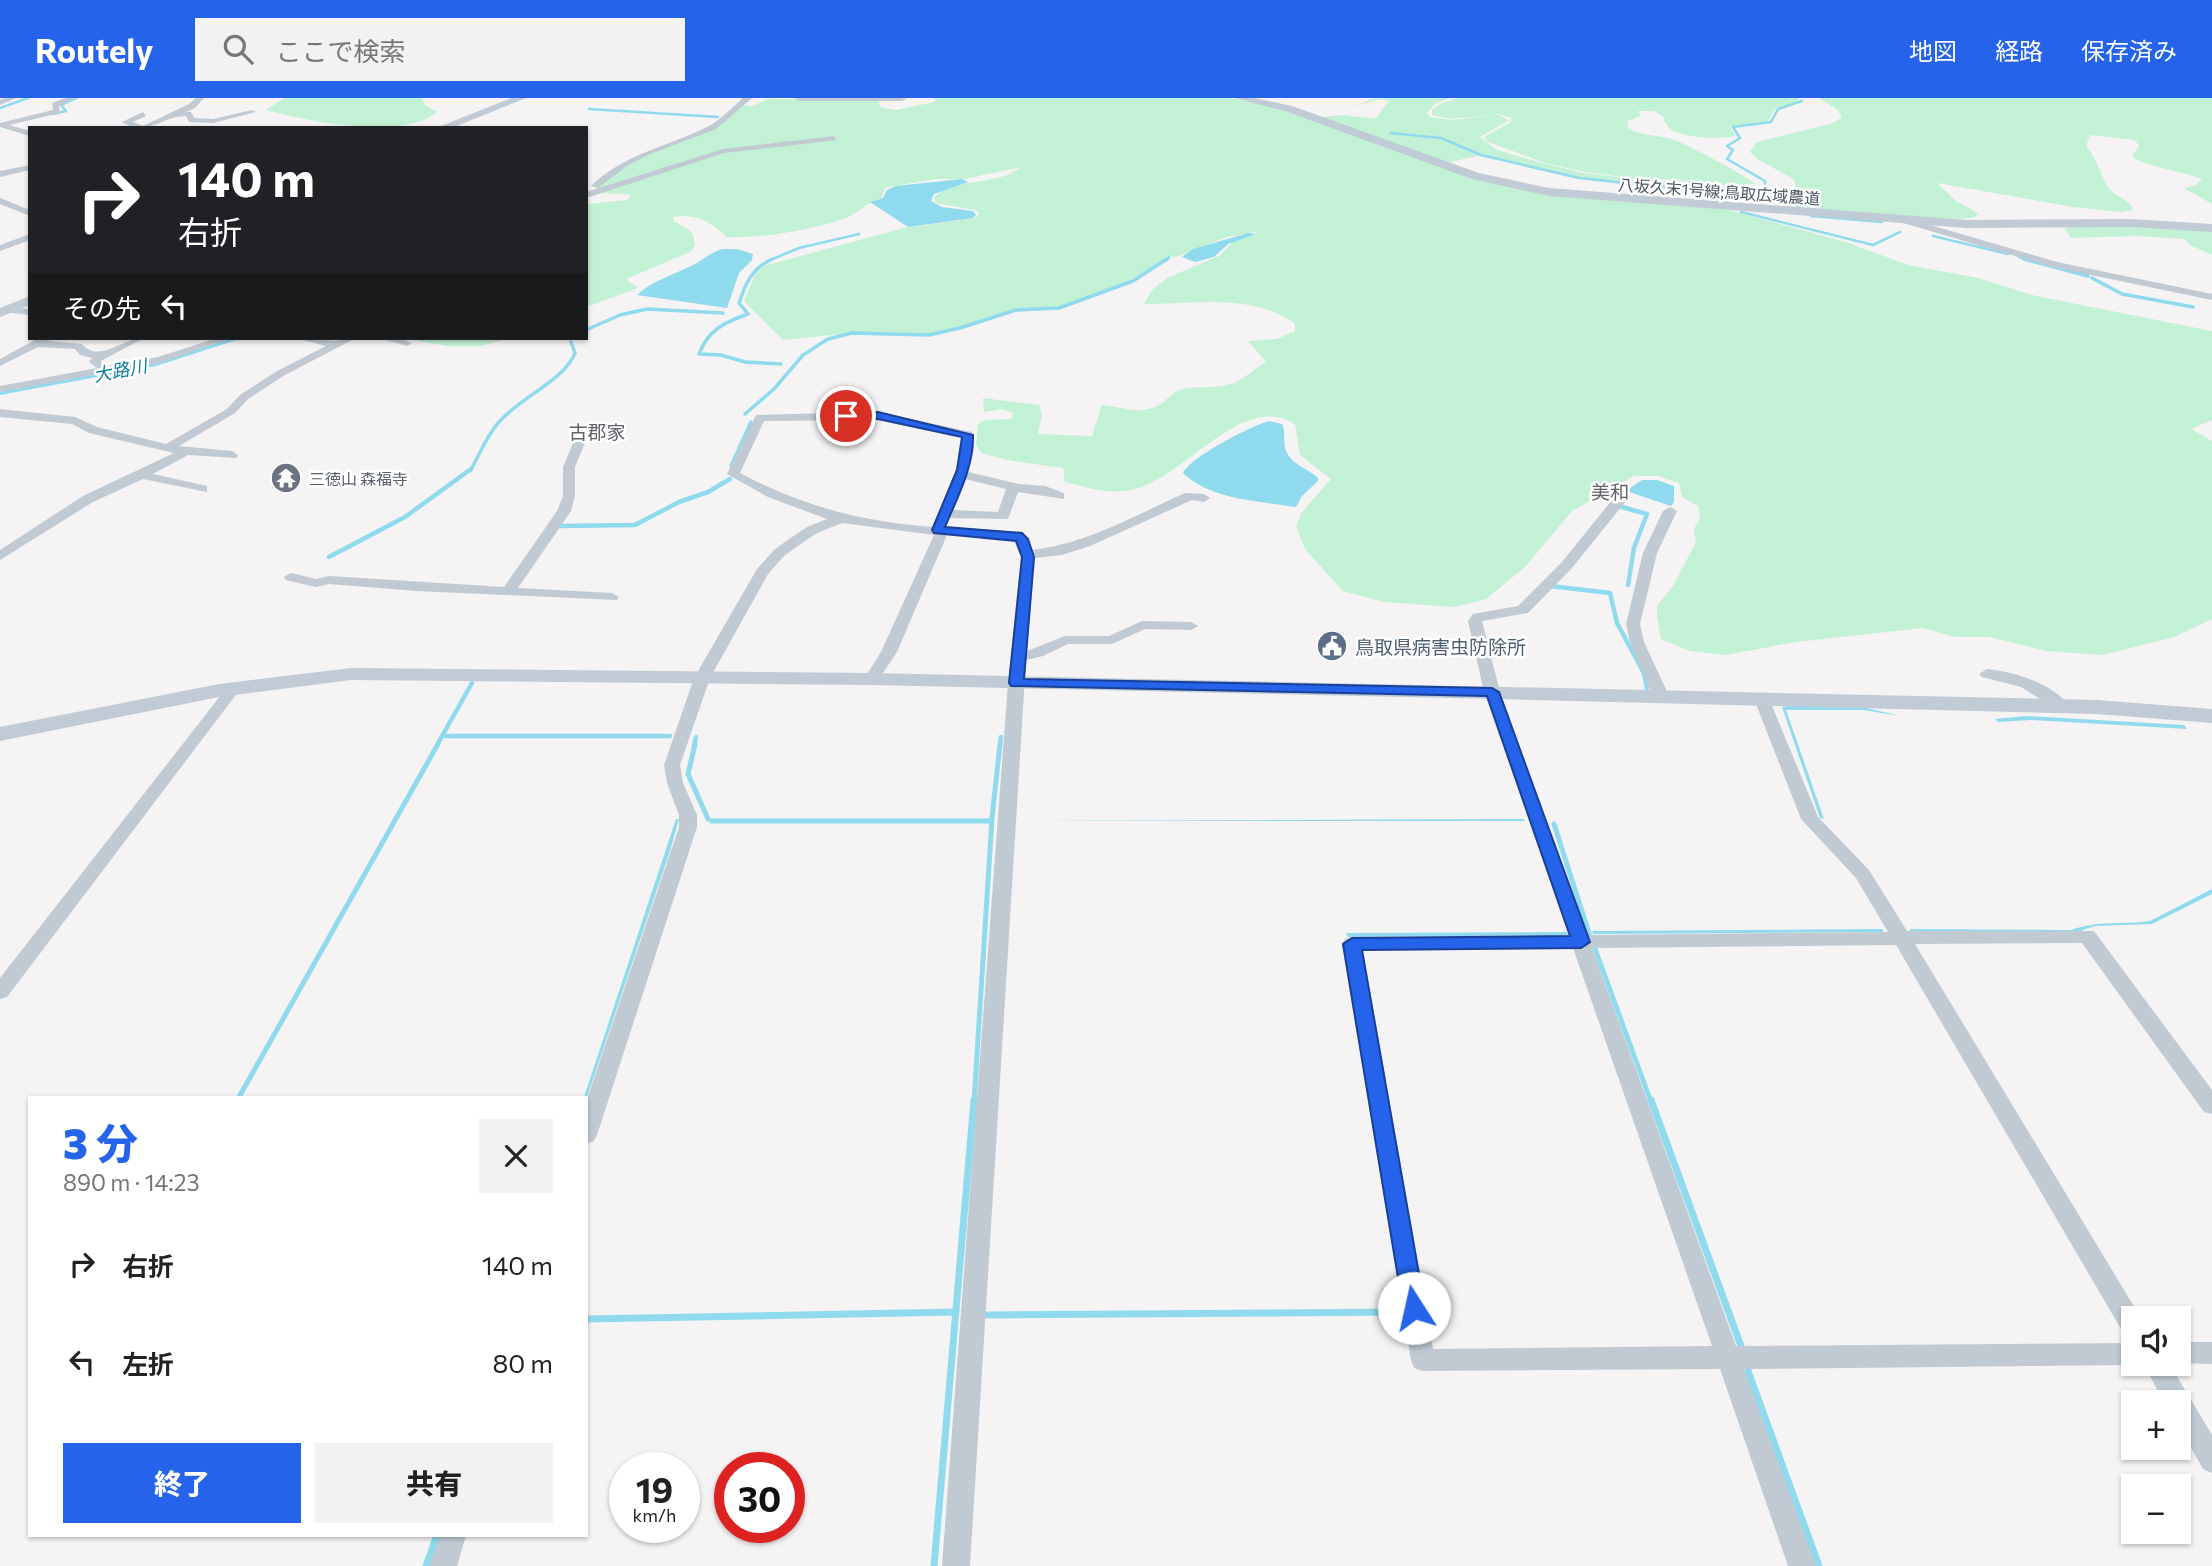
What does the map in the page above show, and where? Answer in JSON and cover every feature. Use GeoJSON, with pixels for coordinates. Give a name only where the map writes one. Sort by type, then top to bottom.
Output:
{"type":"FeatureCollection","features":[{"type":"Feature","properties":{"kind":"street"},"geometry":{"type":"LineString","coordinates":[[0,103],[12,98]]}},
{"type":"Feature","properties":{"kind":"street"},"geometry":{"type":"LineString","coordinates":[[28,133],[0,125],[57,111],[55,105],[72,98]]}},
{"type":"Feature","properties":{"kind":"street"},"geometry":{"type":"LineString","coordinates":[[147,126],[192,106],[200,98]]}},
{"type":"Feature","properties":{"kind":"street"},"geometry":{"type":"LineString","coordinates":[[445,126],[521,98]]}},
{"type":"Feature","properties":{"kind":"street"},"geometry":{"type":"LineString","coordinates":[[588,193],[635,158],[713,127],[748,98]]}},
{"type":"Feature","properties":{"kind":"street"},"geometry":{"type":"LineString","coordinates":[[799,98],[902,98]]}},
{"type":"Feature","properties":{"kind":"street","name":"八坂久末1号線;鳥取広域農道"},"geometry":{"type":"LineString","coordinates":[[1239,98],[1289,108],[1476,176],[1549,192],[1966,224],[2130,223],[2212,228]]}},
{"type":"Feature","properties":{"kind":"street"},"geometry":{"type":"LineString","coordinates":[[174,114],[188,114],[192,120],[204,122],[252,112]]}},
{"type":"Feature","properties":{"kind":"street"},"geometry":{"type":"LineString","coordinates":[[138,126],[126,121],[143,114]]}},
{"type":"Feature","properties":{"kind":"street"},"geometry":{"type":"LineString","coordinates":[[588,193],[723,151],[834,138]]}},
{"type":"Feature","properties":{"kind":"street"},"geometry":{"type":"LineString","coordinates":[[0,174],[28,167]]}},
{"type":"Feature","properties":{"kind":"street"},"geometry":{"type":"LineString","coordinates":[[0,201],[28,212]]}},
{"type":"Feature","properties":{"kind":"street"},"geometry":{"type":"LineString","coordinates":[[1903,220],[2055,265],[2212,297]]}},
{"type":"Feature","properties":{"kind":"street"},"geometry":{"type":"LineString","coordinates":[[0,248],[28,238]]}},
{"type":"Feature","properties":{"kind":"street"},"geometry":{"type":"LineString","coordinates":[[4,311],[28,301]]}},
{"type":"Feature","properties":{"kind":"street"},"geometry":{"type":"LineString","coordinates":[[4,311],[28,312]]}},
{"type":"Feature","properties":{"kind":"street"},"geometry":{"type":"LineString","coordinates":[[0,363],[44,340]]}},
{"type":"Feature","properties":{"kind":"street"},"geometry":{"type":"LineString","coordinates":[[102,370],[95,362],[135,340]]}},
{"type":"Feature","properties":{"kind":"street"},"geometry":{"type":"LineString","coordinates":[[0,391],[160,360],[221,340]]}},
{"type":"Feature","properties":{"kind":"street"},"geometry":{"type":"LineString","coordinates":[[313,340],[337,345]]}},
{"type":"Feature","properties":{"kind":"street"},"geometry":{"type":"LineString","coordinates":[[169,447],[231,411],[244,397],[281,373],[347,340]]}},
{"type":"Feature","properties":{"kind":"street"},"geometry":{"type":"LineString","coordinates":[[393,340],[407,343]]}},
{"type":"Feature","properties":{"kind":"street"},"geometry":{"type":"LineString","coordinates":[[36,344],[78,346],[84,353],[101,357]]}},
{"type":"Feature","properties":{"kind":"street"},"geometry":{"type":"LineString","coordinates":[[0,413],[75,421],[93,430],[186,451],[232,456]]}},
{"type":"Feature","properties":{"kind":"street"},"geometry":{"type":"LineString","coordinates":[[872,680],[889,652],[940,530],[961,474],[968,448],[968,435],[878,415],[760,418],[733,474],[815,511],[840,519],[940,530],[1018,536],[1027,555],[956,1566]]}},
{"type":"Feature","properties":{"kind":"street"},"geometry":{"type":"LineString","coordinates":[[508,592],[567,504],[569,467],[582,435],[579,432]]}},
{"type":"Feature","properties":{"kind":"street"},"geometry":{"type":"LineString","coordinates":[[2,553],[88,499],[142,475],[186,451]]}},
{"type":"Feature","properties":{"kind":"street"},"geometry":{"type":"LineString","coordinates":[[961,474],[1007,484],[1013,488],[1043,488],[1059,496]]}},
{"type":"Feature","properties":{"kind":"street"},"geometry":{"type":"LineString","coordinates":[[142,475],[202,489]]}},
{"type":"Feature","properties":{"kind":"street"},"geometry":{"type":"LineString","coordinates":[[944,514],[1003,516],[1013,488]]}},
{"type":"Feature","properties":{"kind":"street"},"geometry":{"type":"LineString","coordinates":[[1027,555],[1062,551],[1190,496],[1204,498]]}},
{"type":"Feature","properties":{"kind":"street"},"geometry":{"type":"LineString","coordinates":[[1620,498],[1567,565],[1546,583],[1523,610],[1484,614],[1475,621],[1492,692],[1802,1566]]}},
{"type":"Feature","properties":{"kind":"street"},"geometry":{"type":"LineString","coordinates":[[1661,696],[1637,642],[1633,624],[1644,572],[1670,511]]}},
{"type":"Feature","properties":{"kind":"street"},"geometry":{"type":"LineString","coordinates":[[588,1129],[688,827],[688,815],[675,783],[672,765],[702,678],[762,572],[779,553],[794,542],[812,530],[840,519]]}},
{"type":"Feature","properties":{"kind":"street"},"geometry":{"type":"LineString","coordinates":[[290,577],[316,583],[329,580],[612,597]]}},
{"type":"Feature","properties":{"kind":"street"},"geometry":{"type":"LineString","coordinates":[[1018,657],[1038,653],[1065,640],[1112,640],[1142,625],[1191,626]]}},
{"type":"Feature","properties":{"kind":"street"},"geometry":{"type":"LineString","coordinates":[[0,734],[233,689],[304,677],[351,674],[872,680],[1492,692],[2062,706],[2212,716]]}},
{"type":"Feature","properties":{"kind":"street"},"geometry":{"type":"LineString","coordinates":[[1987,674],[2006,677],[2037,688],[2062,706]]}},
{"type":"Feature","properties":{"kind":"street"},"geometry":{"type":"LineString","coordinates":[[0,992],[233,689]]}},
{"type":"Feature","properties":{"kind":"street"},"geometry":{"type":"LineString","coordinates":[[1762,699],[1810,819],[1863,874],[2121,1306]]}},
{"type":"Feature","properties":{"kind":"street"},"geometry":{"type":"LineString","coordinates":[[2121,1354],[1423,1360],[1352,944],[2087,936],[2212,1106]]}},
{"type":"Feature","properties":{"kind":"street"},"geometry":{"type":"LineString","coordinates":[[2191,1353],[2212,1353]]}},
{"type":"Feature","properties":{"kind":"street"},"geometry":{"type":"LineString","coordinates":[[2191,1425],[2212,1460]]}},
{"type":"Feature","properties":{"kind":"street"},"geometry":{"type":"LineString","coordinates":[[443,1566],[452,1537]]}},
{"type":"Feature","properties":{"kind":"green space"},"geometry":{"type":"Polygon","coordinates":[[[284,98],[422,98],[426,106],[437,112],[422,121],[402,125],[354,126],[266,110],[284,98]]]}},
{"type":"Feature","properties":{"kind":"green space"},"geometry":{"type":"Polygon","coordinates":[[[933,98],[1229,98],[1274,106],[1510,187],[1721,208],[1846,242],[1908,265],[1978,278],[2032,295],[2212,331],[2212,420],[2191,429],[2212,441],[2212,619],[2174,637],[2103,655],[2046,651],[1989,637],[1955,637],[1923,628],[1796,642],[1725,655],[1690,651],[1661,639],[1657,606],[1673,586],[1696,542],[1694,529],[1700,518],[1698,506],[1682,497],[1679,483],[1658,476],[1634,476],[1572,511],[1525,567],[1486,599],[1455,607],[1384,602],[1343,591],[1305,549],[1296,526],[1302,512],[1331,479],[1300,455],[1295,424],[1274,417],[1253,419],[1231,429],[1166,474],[1145,486],[1124,491],[1087,488],[1065,482],[1063,468],[1012,461],[981,453],[976,444],[978,424],[985,420],[1012,419],[1013,413],[1002,409],[984,412],[983,398],[1039,405],[1042,414],[1038,434],[1092,436],[1102,405],[1132,410],[1154,408],[1183,389],[1232,384],[1266,362],[1248,341],[1277,339],[1295,331],[1295,323],[1259,307],[1241,304],[1144,304],[1152,290],[1167,278],[1219,256],[1234,241],[1257,234],[1255,232],[1227,237],[1176,257],[1168,256],[1148,271],[1101,294],[1069,305],[1046,310],[1011,311],[957,329],[931,334],[842,334],[783,340],[744,301],[754,277],[764,266],[904,228],[976,218],[979,213],[975,210],[936,203],[934,197],[954,186],[1001,177],[1021,167],[964,179],[937,179],[886,187],[881,198],[848,217],[771,235],[727,237],[703,220],[689,216],[673,217],[674,221],[692,232],[695,244],[692,251],[626,279],[638,288],[588,306],[588,204],[627,200],[631,195],[597,193],[601,190],[595,188],[627,164],[709,129],[741,105],[753,106],[767,99],[878,101],[880,107],[896,110],[936,100],[933,98]]]}},
{"type":"Feature","properties":{"kind":"green space"},"geometry":{"type":"Polygon","coordinates":[[[1375,98],[1451,98],[1436,103],[1427,113],[1430,117],[1453,120],[1496,114],[1508,121],[1480,137],[1497,150],[1584,173],[1634,179],[1636,184],[1580,178],[1482,155],[1446,163],[1320,117],[1344,115],[1375,119],[1389,101],[1379,99],[1353,107],[1375,98]]]}},
{"type":"Feature","properties":{"kind":"green space"},"geometry":{"type":"Polygon","coordinates":[[[1457,98],[1799,98],[1796,103],[1775,109],[1768,121],[1730,127],[1736,136],[1729,137],[1711,138],[1675,132],[1663,120],[1665,118],[1654,111],[1638,111],[1641,116],[1628,121],[1628,128],[1638,133],[1678,142],[1755,184],[1700,187],[1640,185],[1641,181],[1705,180],[1638,179],[1545,163],[1486,141],[1484,137],[1511,122],[1511,118],[1496,114],[1451,119],[1432,115],[1432,110],[1457,98]]]}},
{"type":"Feature","properties":{"kind":"green space"},"geometry":{"type":"Polygon","coordinates":[[[1819,98],[2212,98],[2212,204],[2184,188],[2196,185],[2202,179],[2144,163],[2132,156],[2139,146],[2135,140],[2090,135],[2086,146],[2108,187],[2133,210],[2121,212],[2073,207],[1937,183],[1956,201],[1978,213],[1975,217],[1955,220],[1810,209],[1795,202],[1795,182],[1792,178],[1750,152],[1756,143],[1830,124],[1842,118],[1838,110],[1819,98]]]}},
{"type":"Feature","properties":{"kind":"green space"},"geometry":{"type":"Polygon","coordinates":[[[2092,225],[2212,231],[2212,255],[2190,245],[2185,239],[2137,236],[2071,238],[2064,228],[2092,225]]]}},
{"type":"Feature","properties":{"kind":"green space"},"geometry":{"type":"Polygon","coordinates":[[[503,340],[481,346],[448,346],[418,341],[503,340]]]}},
{"type":"Feature","properties":{"kind":"water"},"geometry":{"type":"Polygon","coordinates":[[[962,179],[968,182],[934,194],[931,201],[942,207],[973,211],[976,215],[973,218],[908,227],[870,202],[883,198],[887,190],[896,186],[962,179]]]}},
{"type":"Feature","properties":{"kind":"water"},"geometry":{"type":"Polygon","coordinates":[[[1248,233],[1256,234],[1228,244],[1214,257],[1195,262],[1182,257],[1193,249],[1248,233]]]}},
{"type":"Feature","properties":{"kind":"water"},"geometry":{"type":"Polygon","coordinates":[[[724,249],[737,249],[753,254],[752,260],[739,273],[727,308],[637,295],[657,281],[724,249]]]}},
{"type":"Feature","properties":{"kind":"water","name":"大路川"},"geometry":{"type":"Polygon","coordinates":[[[226,340],[237,340],[156,366],[0,395],[0,392],[7,390],[175,357],[226,340]]]}},
{"type":"Feature","properties":{"kind":"water"},"geometry":{"type":"Polygon","coordinates":[[[1269,421],[1282,424],[1285,447],[1290,458],[1318,478],[1296,507],[1221,494],[1194,482],[1183,473],[1188,466],[1209,451],[1248,429],[1269,421]]]}},
{"type":"Feature","properties":{"kind":"water"},"geometry":{"type":"Polygon","coordinates":[[[1642,480],[1657,480],[1674,486],[1674,502],[1671,506],[1626,491],[1642,480]]]}},
{"type":"Feature","properties":{"kind":"water"},"geometry":{"type":"Polygon","coordinates":[[[1782,707],[1862,707],[1901,716],[1863,710],[1786,710],[1824,819],[1820,818],[1782,707]]]}},
{"type":"Feature","properties":{"kind":"water"},"geometry":{"type":"Polygon","coordinates":[[[2027,716],[2184,725],[2187,729],[2031,720],[1998,722],[1995,719],[2027,716]]]}},
{"type":"Feature","properties":{"kind":"water"},"geometry":{"type":"Polygon","coordinates":[[[676,819],[679,819],[587,1096],[584,1096],[676,819]]]}},
{"type":"Feature","properties":{"kind":"water"},"geometry":{"type":"Polygon","coordinates":[[[1524,819],[1525,821],[1021,821],[1524,819]]]}},
{"type":"Feature","properties":{"kind":"water"},"geometry":{"type":"Polygon","coordinates":[[[2212,889],[2212,894],[2152,924],[2095,926],[2074,933],[1910,932],[1910,929],[2071,930],[2101,924],[2150,921],[2212,889]]]}},
{"type":"Feature","properties":{"kind":"water"},"geometry":{"type":"Polygon","coordinates":[[[1882,929],[1884,932],[1593,934],[1592,931],[1882,929]]]}},
{"type":"Feature","properties":{"kind":"water"},"geometry":{"type":"Polygon","coordinates":[[[1567,932],[1568,935],[1348,937],[1346,933],[1567,932]]]}},
{"type":"Feature","properties":{"kind":"waterway"},"geometry":{"type":"LineString","coordinates":[[0,108],[28,98]]}},
{"type":"Feature","properties":{"kind":"waterway"},"geometry":{"type":"LineString","coordinates":[[53,114],[66,111],[61,105],[76,98]]}},
{"type":"Feature","properties":{"kind":"waterway"},"geometry":{"type":"LineString","coordinates":[[1802,101],[1778,109],[1771,122],[1733,127],[1740,138],[1727,146],[1733,150],[1727,159],[1765,181],[1764,191],[1749,195],[1785,199],[1805,210]]}},
{"type":"Feature","properties":{"kind":"waterway"},"geometry":{"type":"LineString","coordinates":[[589,109],[718,117]]}},
{"type":"Feature","properties":{"kind":"waterway"},"geometry":{"type":"LineString","coordinates":[[1391,133],[1441,138],[1481,155],[1579,178],[1634,184]]}},
{"type":"Feature","properties":{"kind":"waterway"},"geometry":{"type":"LineString","coordinates":[[1661,187],[1688,189],[1730,198],[1722,204]]}},
{"type":"Feature","properties":{"kind":"waterway"},"geometry":{"type":"LineString","coordinates":[[1741,212],[1873,245],[1900,232]]}},
{"type":"Feature","properties":{"kind":"waterway"},"geometry":{"type":"LineString","coordinates":[[1811,216],[1882,222]]}},
{"type":"Feature","properties":{"kind":"waterway"},"geometry":{"type":"LineString","coordinates":[[770,260],[799,248],[859,234]]}},
{"type":"Feature","properties":{"kind":"waterway"},"geometry":{"type":"LineString","coordinates":[[1933,236],[2008,254]]}},
{"type":"Feature","properties":{"kind":"waterway"},"geometry":{"type":"LineString","coordinates":[[1166,261],[1169,257]]}},
{"type":"Feature","properties":{"kind":"waterway"},"geometry":{"type":"LineString","coordinates":[[2019,257],[2024,259]]}},
{"type":"Feature","properties":{"kind":"waterway"},"geometry":{"type":"LineString","coordinates":[[745,414],[774,389],[803,355],[828,339],[852,333],[929,335],[1016,310],[1059,308],[1133,281],[1167,259]]}},
{"type":"Feature","properties":{"kind":"waterway"},"geometry":{"type":"LineString","coordinates":[[2024,259],[2088,276]]}},
{"type":"Feature","properties":{"kind":"waterway"},"geometry":{"type":"LineString","coordinates":[[2024,259],[2029,261]]}},
{"type":"Feature","properties":{"kind":"waterway"},"geometry":{"type":"LineString","coordinates":[[770,260],[755,272],[744,289],[739,303],[748,314],[718,328],[707,339],[699,354],[721,355],[745,362],[781,364]]}},
{"type":"Feature","properties":{"kind":"waterway"},"geometry":{"type":"LineString","coordinates":[[2092,278],[2122,294],[2193,307]]}},
{"type":"Feature","properties":{"kind":"waterway"},"geometry":{"type":"LineString","coordinates":[[588,329],[620,315],[647,309],[723,313]]}},
{"type":"Feature","properties":{"kind":"waterway"},"geometry":{"type":"LineString","coordinates":[[470,471],[498,423],[552,381],[569,363],[575,353],[571,342]]}},
{"type":"Feature","properties":{"kind":"waterway"},"geometry":{"type":"LineString","coordinates":[[731,466],[751,422]]}},
{"type":"Feature","properties":{"kind":"waterway"},"geometry":{"type":"LineString","coordinates":[[329,557],[405,517],[471,469]]}},
{"type":"Feature","properties":{"kind":"waterway"},"geometry":{"type":"LineString","coordinates":[[559,526],[635,525],[679,502],[708,492],[730,479]]}},
{"type":"Feature","properties":{"kind":"waterway"},"geometry":{"type":"LineString","coordinates":[[1622,507],[1647,514],[1634,548],[1628,585]]}},
{"type":"Feature","properties":{"kind":"waterway"},"geometry":{"type":"LineString","coordinates":[[1550,586],[1610,593],[1617,623],[1644,673],[1647,689]]}},
{"type":"Feature","properties":{"kind":"waterway"},"geometry":{"type":"LineString","coordinates":[[437,745],[472,683]]}},
{"type":"Feature","properties":{"kind":"waterway"},"geometry":{"type":"LineString","coordinates":[[445,736],[670,736]]}},
{"type":"Feature","properties":{"kind":"waterway"},"geometry":{"type":"LineString","coordinates":[[694,745],[696,737]]}},
{"type":"Feature","properties":{"kind":"waterway"},"geometry":{"type":"LineString","coordinates":[[1000,745],[1001,737]]}},
{"type":"Feature","properties":{"kind":"waterway"},"geometry":{"type":"LineString","coordinates":[[240,1096],[438,744]]}},
{"type":"Feature","properties":{"kind":"waterway"},"geometry":{"type":"LineString","coordinates":[[695,744],[688,774],[708,819]]}},
{"type":"Feature","properties":{"kind":"waterway"},"geometry":{"type":"LineString","coordinates":[[974,1102],[992,818],[1000,744]]}},
{"type":"Feature","properties":{"kind":"waterway"},"geometry":{"type":"LineString","coordinates":[[712,821],[990,821]]}},
{"type":"Feature","properties":{"kind":"waterway"},"geometry":{"type":"LineString","coordinates":[[1554,824],[1589,933]]}},
{"type":"Feature","properties":{"kind":"waterway"},"geometry":{"type":"LineString","coordinates":[[1595,949],[1651,1102]]}},
{"type":"Feature","properties":{"kind":"waterway"},"geometry":{"type":"LineString","coordinates":[[956,1312],[974,1100]]}},
{"type":"Feature","properties":{"kind":"waterway"},"geometry":{"type":"LineString","coordinates":[[1651,1100],[1741,1346]]}},
{"type":"Feature","properties":{"kind":"waterway"},"geometry":{"type":"LineString","coordinates":[[985,1315],[1405,1312],[1404,1308]]}},
{"type":"Feature","properties":{"kind":"waterway"},"geometry":{"type":"LineString","coordinates":[[588,1319],[956,1312]]}},
{"type":"Feature","properties":{"kind":"waterway"},"geometry":{"type":"LineString","coordinates":[[934,1566],[956,1312]]}},
{"type":"Feature","properties":{"kind":"waterway"},"geometry":{"type":"LineString","coordinates":[[1748,1371],[1819,1566]]}},
{"type":"Feature","properties":{"kind":"waterway"},"geometry":{"type":"LineString","coordinates":[[426,1566],[436,1537]]}},
{"type":"Feature","properties":{"kind":"place","name":"三徳山 森福寺"},"geometry":{"type":"Point","coordinates":[286,478]}},
{"type":"Feature","properties":{"kind":"place","name":"鳥取県病害虫防除所"},"geometry":{"type":"Point","coordinates":[1332,646]}},
{"type":"Feature","properties":{"kind":"district","name":"古郡家"},"geometry":{"type":"Point","coordinates":[597,431]}},
{"type":"Feature","properties":{"kind":"district","name":"美和"},"geometry":{"type":"Point","coordinates":[1610,491]}},
{"type":"Feature","properties":{"kind":"route"},"geometry":{"type":"LineString","coordinates":[[846,416],[878,415],[968,435],[968,448],[962,470],[938,530],[1018,536],[1022,539],[1028,557],[1016,683],[1492,692],[1581,942],[1352,944],[1414,1308]]}}]}
